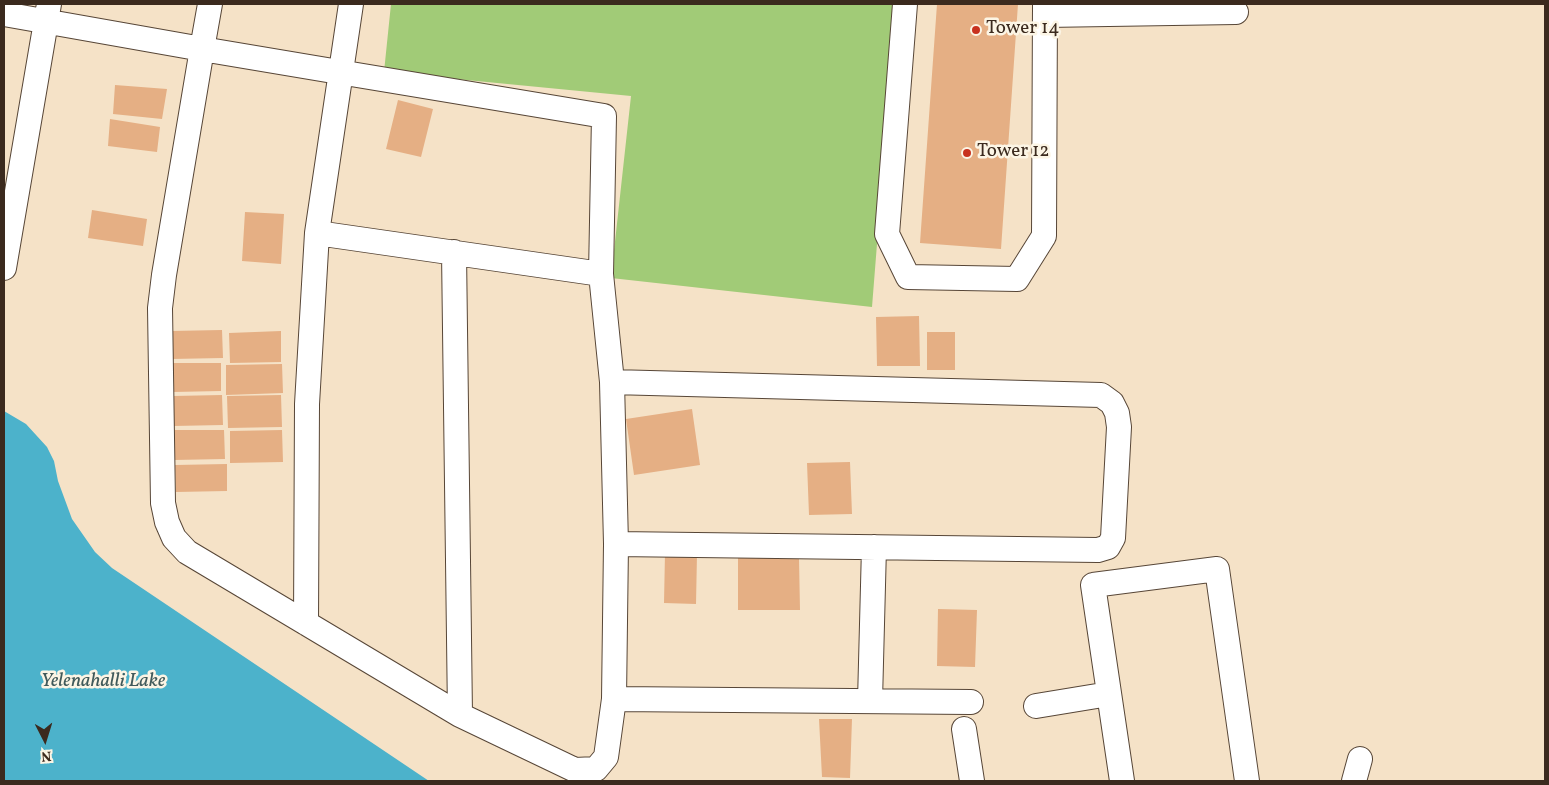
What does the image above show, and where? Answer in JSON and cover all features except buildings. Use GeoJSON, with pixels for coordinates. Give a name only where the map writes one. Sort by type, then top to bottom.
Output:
{"type":"FeatureCollection","features":[{"type":"Feature","properties":{"kind":"street"},"geometry":{"type":"LineString","coordinates":[[4,14],[48,13],[202,49],[604,116],[601,274],[612,382],[616,544],[614,699],[606,757],[596,769],[587,771],[575,770],[460,715],[187,552],[174,538],[166,522],[163,503],[160,308],[164,275],[202,49],[210,4]]}},
{"type":"Feature","properties":{"kind":"street"},"geometry":{"type":"LineString","coordinates":[[306,624],[307,404],[317,233],[339,72],[351,4]]}},
{"type":"Feature","properties":{"kind":"street"},"geometry":{"type":"LineString","coordinates":[[905,4],[887,234],[908,277],[1018,279],[1044,236],[1045,9],[1236,12]]}},
{"type":"Feature","properties":{"kind":"street"},"geometry":{"type":"LineString","coordinates":[[4,268],[48,13]]}},
{"type":"Feature","properties":{"kind":"street"},"geometry":{"type":"LineString","coordinates":[[317,233],[601,274]]}},
{"type":"Feature","properties":{"kind":"street"},"geometry":{"type":"LineString","coordinates":[[454,252],[460,715]]}},
{"type":"Feature","properties":{"kind":"street"},"geometry":{"type":"LineString","coordinates":[[612,382],[1101,395],[1112,403],[1117,413],[1119,427],[1113,538],[1108,547],[1098,550],[616,544]]}},
{"type":"Feature","properties":{"kind":"street"},"geometry":{"type":"LineString","coordinates":[[870,701],[874,547]]}},
{"type":"Feature","properties":{"kind":"street"},"geometry":{"type":"LineString","coordinates":[[1122,781],[1093,585],[1217,569],[1247,781]]}},
{"type":"Feature","properties":{"kind":"street"},"geometry":{"type":"LineString","coordinates":[[1036,706],[1109,694]]}},
{"type":"Feature","properties":{"kind":"street"},"geometry":{"type":"LineString","coordinates":[[614,699],[971,702]]}},
{"type":"Feature","properties":{"kind":"street"},"geometry":{"type":"LineString","coordinates":[[964,729],[972,781]]}},
{"type":"Feature","properties":{"kind":"green space"},"geometry":{"type":"Polygon","coordinates":[[[391,4],[896,4],[872,307],[611,278],[631,96],[384,72],[391,4]]]}},
{"type":"Feature","properties":{"kind":"water","name":"Yelenahalli Lake"},"geometry":{"type":"Polygon","coordinates":[[[4,411],[26,424],[47,447],[54,461],[58,481],[72,519],[95,552],[112,568],[429,781],[4,781],[4,411]]]}},
{"type":"Feature","properties":{"kind":"place","name":"Tower 14"},"geometry":{"type":"Point","coordinates":[976,30]}},
{"type":"Feature","properties":{"kind":"place","name":"Tower 12"},"geometry":{"type":"Point","coordinates":[967,153]}}]}
